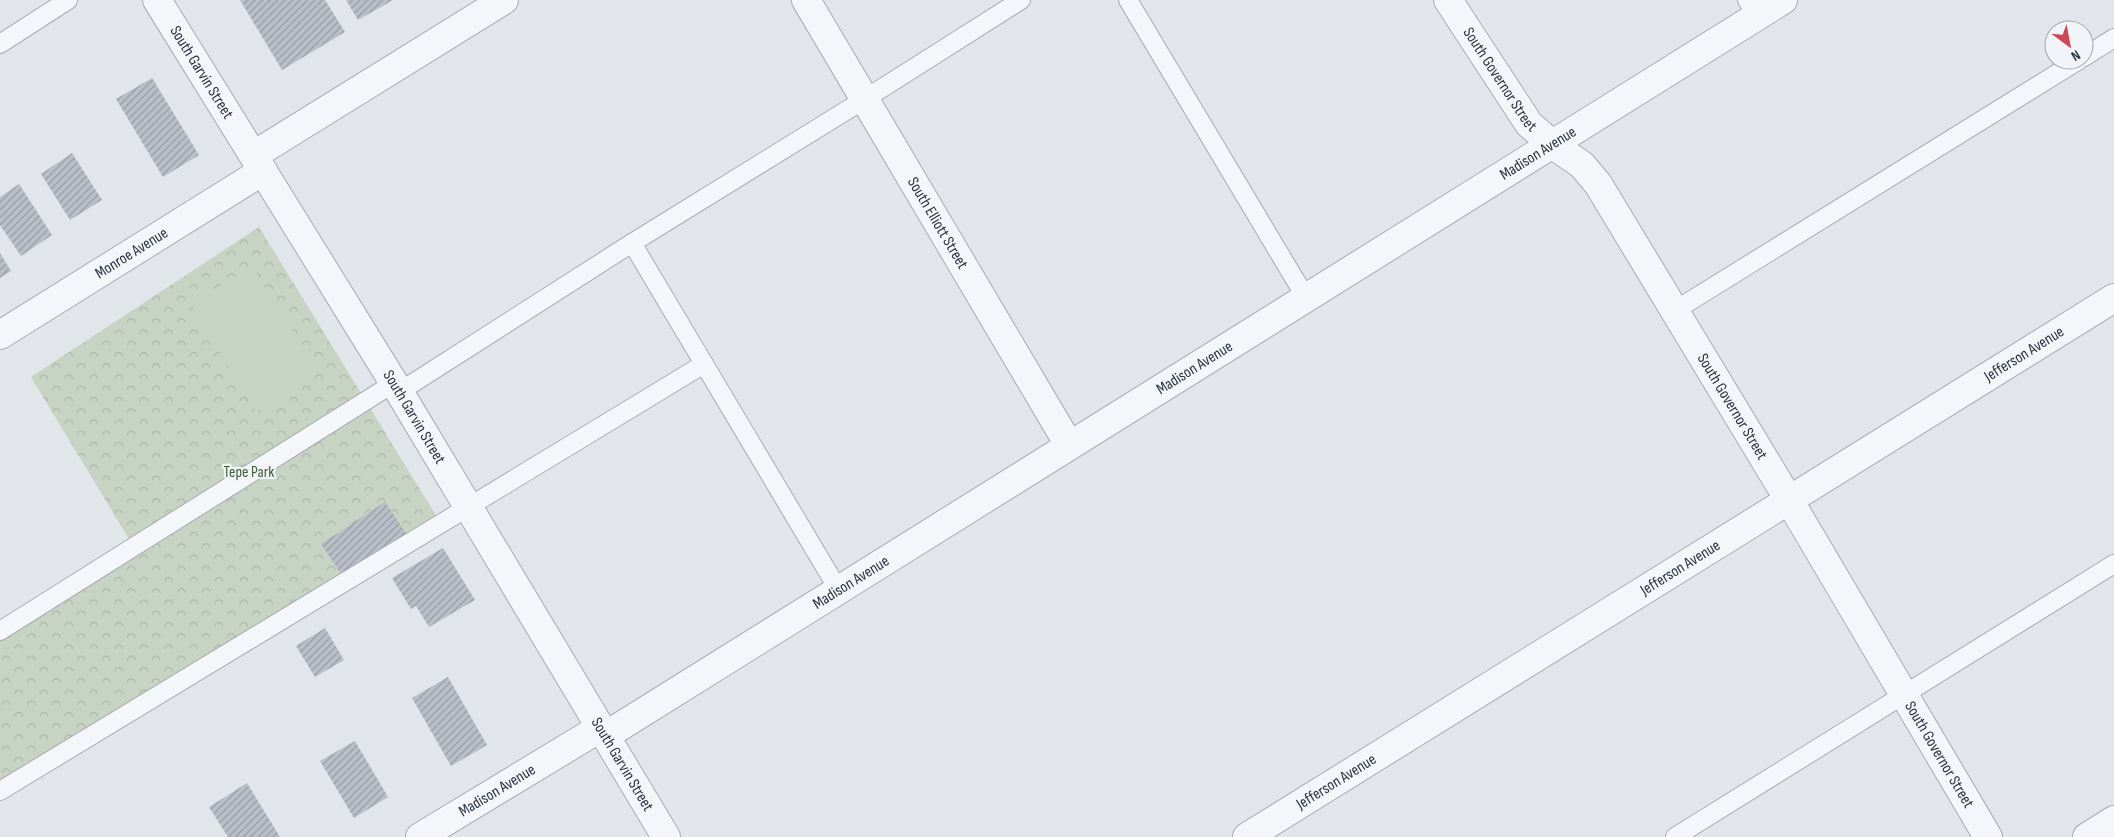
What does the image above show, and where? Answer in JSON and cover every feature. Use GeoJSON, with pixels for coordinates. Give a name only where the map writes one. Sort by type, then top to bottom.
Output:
{"type":"FeatureCollection","features":[{"type":"Feature","properties":{"kind":"street","name":"South Garvin Street"},"geometry":{"type":"LineString","coordinates":[[157,0],[397,388],[666,837]]}},
{"type":"Feature","properties":{"kind":"street","name":"Monroe Avenue"},"geometry":{"type":"LineString","coordinates":[[0,335],[504,0]]}},
{"type":"Feature","properties":{"kind":"street","name":"South Elliott Street"},"geometry":{"type":"LineString","coordinates":[[806,0],[1069,445]]}},
{"type":"Feature","properties":{"kind":"street","name":"South Governor Street"},"geometry":{"type":"LineString","coordinates":[[1448,0],[1529,124],[1553,145],[1582,165],[1598,184],[1988,837]]}},
{"type":"Feature","properties":{"kind":"street","name":"Madison Avenue"},"geometry":{"type":"LineString","coordinates":[[420,837],[602,732],[838,589],[1553,145],[1752,8],[1783,0]]}},
{"type":"Feature","properties":{"kind":"street","name":"Jefferson Avenue"},"geometry":{"type":"LineString","coordinates":[[1247,837],[2114,298]]}},
{"type":"Feature","properties":{"kind":"street"},"geometry":{"type":"LineString","coordinates":[[2087,837],[2114,820]]}},
{"type":"Feature","properties":{"kind":"lane"},"geometry":{"type":"LineString","coordinates":[[0,44],[68,0]]}},
{"type":"Feature","properties":{"kind":"lane"},"geometry":{"type":"LineString","coordinates":[[0,631],[865,99],[1020,0]]}},
{"type":"Feature","properties":{"kind":"lane"},"geometry":{"type":"LineString","coordinates":[[1128,0],[1306,298]]}},
{"type":"Feature","properties":{"kind":"lane"},"geometry":{"type":"LineString","coordinates":[[2094,51],[2114,38]]}},
{"type":"Feature","properties":{"kind":"lane"},"geometry":{"type":"LineString","coordinates":[[1674,310],[2063,70]]}},
{"type":"Feature","properties":{"kind":"lane"},"geometry":{"type":"LineString","coordinates":[[632,243],[838,589]]}},
{"type":"Feature","properties":{"kind":"lane"},"geometry":{"type":"LineString","coordinates":[[0,791],[704,364]]}},
{"type":"Feature","properties":{"kind":"lane"},"geometry":{"type":"LineString","coordinates":[[1675,837],[2114,564]]}},
{"type":"Feature","properties":{"kind":"green space","name":"Tepe Park"},"geometry":{"type":"Polygon","coordinates":[[[259,227],[440,522],[0,791],[0,632],[135,549],[31,377],[259,227]]]}},
{"type":"Feature","properties":{"kind":"green space"},"geometry":{"type":"Polygon","coordinates":[[[252,266],[318,371],[256,412],[191,304],[252,266]]]}},
{"type":"Feature","properties":{"kind":"building"},"geometry":{"type":"Polygon","coordinates":[[[240,0],[325,0],[345,32],[282,70],[240,0]]]}},
{"type":"Feature","properties":{"kind":"building"},"geometry":{"type":"Polygon","coordinates":[[[346,0],[393,0],[358,20],[346,0]]]}},
{"type":"Feature","properties":{"kind":"building"},"geometry":{"type":"Polygon","coordinates":[[[152,78],[199,155],[163,177],[116,99],[152,78]]]}},
{"type":"Feature","properties":{"kind":"building"},"geometry":{"type":"Polygon","coordinates":[[[72,153],[102,200],[70,220],[41,174],[72,153]]]}},
{"type":"Feature","properties":{"kind":"building"},"geometry":{"type":"Polygon","coordinates":[[[19,184],[52,235],[21,256],[0,225],[0,197],[19,184]]]}},
{"type":"Feature","properties":{"kind":"building"},"geometry":{"type":"Polygon","coordinates":[[[0,253],[11,271],[0,278],[0,253]]]}},
{"type":"Feature","properties":{"kind":"building"},"geometry":{"type":"Polygon","coordinates":[[[385,502],[409,538],[345,580],[321,544],[385,502]]]}},
{"type":"Feature","properties":{"kind":"building"},"geometry":{"type":"Polygon","coordinates":[[[443,548],[475,600],[429,627],[416,606],[411,609],[392,578],[443,548]]]}},
{"type":"Feature","properties":{"kind":"building"},"geometry":{"type":"Polygon","coordinates":[[[325,628],[344,660],[315,677],[296,646],[325,628]]]}},
{"type":"Feature","properties":{"kind":"building"},"geometry":{"type":"Polygon","coordinates":[[[448,677],[487,745],[451,766],[412,698],[448,677]]]}},
{"type":"Feature","properties":{"kind":"building"},"geometry":{"type":"Polygon","coordinates":[[[355,741],[388,797],[354,818],[320,761],[355,741]]]}},
{"type":"Feature","properties":{"kind":"building"},"geometry":{"type":"Polygon","coordinates":[[[247,783],[280,837],[228,837],[209,807],[247,783]]]}}]}
